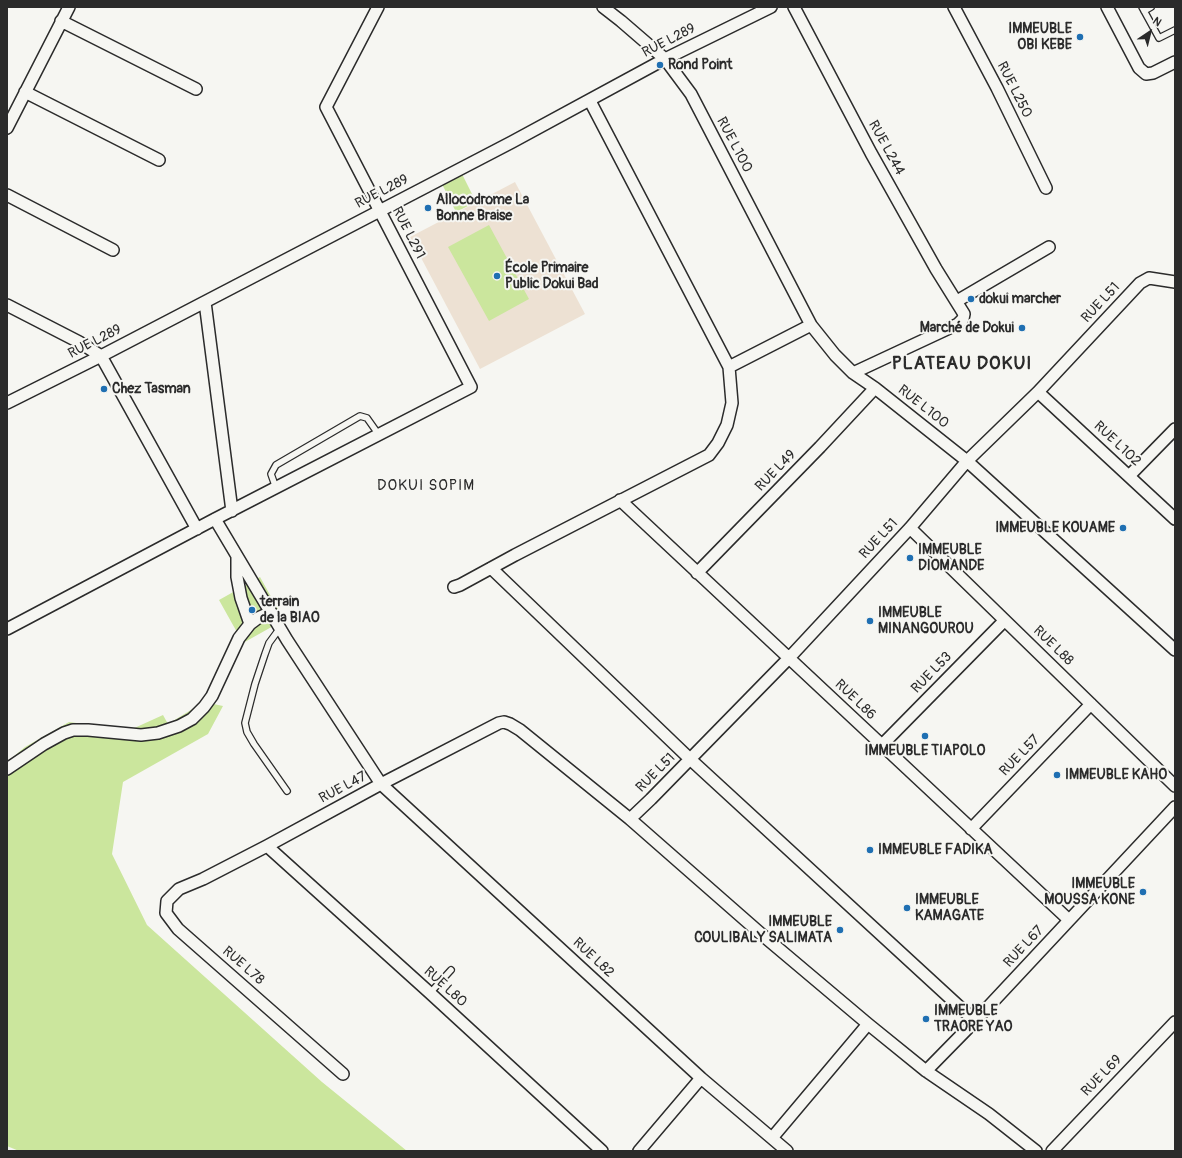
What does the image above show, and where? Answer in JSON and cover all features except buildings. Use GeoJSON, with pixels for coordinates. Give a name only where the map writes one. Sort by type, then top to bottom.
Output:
{"type":"FeatureCollection","features":[{"type":"Feature","properties":{"kind":"street"},"geometry":{"type":"LineString","coordinates":[[7,128],[68,7]]}},
{"type":"Feature","properties":{"kind":"street","name":"RUE L291"},"geometry":{"type":"LineString","coordinates":[[378,7],[326,107],[471,387],[379,435]]}},
{"type":"Feature","properties":{"kind":"street","name":"RUE L100"},"geometry":{"type":"LineString","coordinates":[[602,7],[621,21],[665,59],[691,94],[811,325],[835,355],[853,373],[875,388],[967,461],[1175,650]]}},
{"type":"Feature","properties":{"kind":"street","name":"RUE L289"},"geometry":{"type":"LineString","coordinates":[[7,403],[101,356],[590,101],[665,59],[771,7]]}},
{"type":"Feature","properties":{"kind":"street","name":"RUE L244"},"geometry":{"type":"LineString","coordinates":[[794,7],[878,167],[936,269],[957,301],[964,316],[958,324],[853,373]]}},
{"type":"Feature","properties":{"kind":"street","name":"RUE L250"},"geometry":{"type":"LineString","coordinates":[[954,7],[997,88],[1046,188]]}},
{"type":"Feature","properties":{"kind":"street"},"geometry":{"type":"LineString","coordinates":[[1107,7],[1139,68],[1146,74],[1153,73],[1175,62]]}},
{"type":"Feature","properties":{"kind":"street"},"geometry":{"type":"LineString","coordinates":[[61,21],[196,89]]}},
{"type":"Feature","properties":{"kind":"street"},"geometry":{"type":"LineString","coordinates":[[25,92],[159,160]]}},
{"type":"Feature","properties":{"kind":"street"},"geometry":{"type":"LineString","coordinates":[[454,587],[709,455],[727,425],[732,404],[729,367],[590,101]]}},
{"type":"Feature","properties":{"kind":"street"},"geometry":{"type":"LineString","coordinates":[[7,195],[113,250]]}},
{"type":"Feature","properties":{"kind":"street"},"geometry":{"type":"LineString","coordinates":[[957,301],[1049,247]]}},
{"type":"Feature","properties":{"kind":"street","name":"RUE L51"},"geometry":{"type":"LineString","coordinates":[[630,819],[789,658],[910,528],[967,461],[1038,392],[1140,282],[1149,278],[1175,282]]}},
{"type":"Feature","properties":{"kind":"street"},"geometry":{"type":"LineString","coordinates":[[204,302],[232,510]]}},
{"type":"Feature","properties":{"kind":"street"},"geometry":{"type":"LineString","coordinates":[[7,305],[79,342],[101,356],[197,528]]}},
{"type":"Feature","properties":{"kind":"street"},"geometry":{"type":"LineString","coordinates":[[729,367],[811,325]]}},
{"type":"Feature","properties":{"kind":"street","name":"RUE L49"},"geometry":{"type":"LineString","coordinates":[[697,573],[820,447],[875,388]]}},
{"type":"Feature","properties":{"kind":"street","name":"RUE L102"},"geometry":{"type":"LineString","coordinates":[[1038,392],[1175,519]]}},
{"type":"Feature","properties":{"kind":"street"},"geometry":{"type":"LineString","coordinates":[[1129,476],[1175,428]]}},
{"type":"Feature","properties":{"kind":"street"},"geometry":{"type":"LineString","coordinates":[[7,629],[197,528],[379,435]]}},
{"type":"Feature","properties":{"kind":"street","name":"RUE L86"},"geometry":{"type":"LineString","coordinates":[[620,500],[1069,920]]}},
{"type":"Feature","properties":{"kind":"street","name":"RUE L82"},"geometry":{"type":"LineString","coordinates":[[215,519],[280,628],[381,784],[701,1078],[787,1151]]}},
{"type":"Feature","properties":{"kind":"street","name":"RUE L88"},"geometry":{"type":"LineString","coordinates":[[910,528],[1175,786]]}},
{"type":"Feature","properties":{"kind":"street"},"geometry":{"type":"LineString","coordinates":[[237,556],[237,577],[241,598],[250,624]]}},
{"type":"Feature","properties":{"kind":"street"},"geometry":{"type":"LineString","coordinates":[[491,568],[690,759],[975,1021]]}},
{"type":"Feature","properties":{"kind":"street"},"geometry":{"type":"LineString","coordinates":[[7,769],[44,744],[64,733],[74,730],[140,735],[158,733],[179,726],[192,719],[212,696],[239,638],[250,624],[258,618],[271,612]]}},
{"type":"Feature","properties":{"kind":"street","name":"RUE L53"},"geometry":{"type":"LineString","coordinates":[[882,746],[1004,621]]}},
{"type":"Feature","properties":{"kind":"street","name":"RUE L57"},"geometry":{"type":"LineString","coordinates":[[971,828],[1090,704]]}},
{"type":"Feature","properties":{"kind":"street","name":"RUE L47"},"geometry":{"type":"LineString","coordinates":[[202,879],[267,846],[381,784],[499,723],[504,722],[520,730],[630,819]]}},
{"type":"Feature","properties":{"kind":"street","name":"RUE L67"},"geometry":{"type":"LineString","coordinates":[[926,1071],[975,1021],[1175,807]]}},
{"type":"Feature","properties":{"kind":"street"},"geometry":{"type":"LineString","coordinates":[[630,819],[760,933],[868,1024],[926,1071],[989,1114],[1036,1151]]}},
{"type":"Feature","properties":{"kind":"street","name":"RUE L80"},"geometry":{"type":"LineString","coordinates":[[267,846],[602,1151]]}},
{"type":"Feature","properties":{"kind":"street","name":"RUE L78"},"geometry":{"type":"LineString","coordinates":[[202,879],[180,889],[167,901],[166,913],[178,929],[343,1074]]}},
{"type":"Feature","properties":{"kind":"street","name":"RUE L69"},"geometry":{"type":"LineString","coordinates":[[1052,1151],[1175,1022]]}},
{"type":"Feature","properties":{"kind":"street"},"geometry":{"type":"LineString","coordinates":[[772,1138],[868,1024]]}},
{"type":"Feature","properties":{"kind":"street"},"geometry":{"type":"LineString","coordinates":[[639,1151],[701,1078]]}},
{"type":"Feature","properties":{"kind":"lane"},"geometry":{"type":"LineString","coordinates":[[1151,7],[1143,9],[1159,38],[1175,30]]}},
{"type":"Feature","properties":{"kind":"lane"},"geometry":{"type":"LineString","coordinates":[[276,488],[271,474],[276,464],[360,416],[368,418],[379,435]]}},
{"type":"Feature","properties":{"kind":"lane"},"geometry":{"type":"LineString","coordinates":[[280,628],[269,643],[255,684],[245,723],[247,732],[254,744],[287,791]]}},
{"type":"Feature","properties":{"kind":"lane"},"geometry":{"type":"LineString","coordinates":[[430,993],[451,970]]}},
{"type":"Feature","properties":{"kind":"shaded area","name":"École Primaire Public Dokui Bad"},"geometry":{"type":"Polygon","coordinates":[[[515,182],[585,314],[480,369],[410,237],[515,182]]]}},
{"type":"Feature","properties":{"kind":"green space"},"geometry":{"type":"Polygon","coordinates":[[[462,174],[476,202],[456,212],[442,184],[462,174]]]}},
{"type":"Feature","properties":{"kind":"green space"},"geometry":{"type":"Polygon","coordinates":[[[489,225],[529,299],[489,321],[448,247],[489,225]]]}},
{"type":"Feature","properties":{"kind":"green space","name":"terrain de la BIAO"},"geometry":{"type":"Polygon","coordinates":[[[260,577],[284,620],[243,643],[219,600],[260,577]]]}},
{"type":"Feature","properties":{"kind":"green space"},"geometry":{"type":"Polygon","coordinates":[[[204,702],[223,706],[208,734],[123,782],[112,854],[147,925],[322,1082],[407,1151],[19,1151],[7,1146],[7,762],[25,747],[69,722],[130,730],[163,715],[168,724],[204,702]]]}},
{"type":"Feature","properties":{"kind":"place","name":"IMMEUBLE OBI KEBE"},"geometry":{"type":"Point","coordinates":[1080,37]}},
{"type":"Feature","properties":{"kind":"place","name":"Rond Point"},"geometry":{"type":"Point","coordinates":[660,65]}},
{"type":"Feature","properties":{"kind":"place","name":"Allocodrome La Bonne Braise"},"geometry":{"type":"Point","coordinates":[428,208]}},
{"type":"Feature","properties":{"kind":"place","name":"École Primaire Public Dokui Bad"},"geometry":{"type":"Point","coordinates":[497,276]}},
{"type":"Feature","properties":{"kind":"place","name":"dokui marcher"},"geometry":{"type":"Point","coordinates":[971,299]}},
{"type":"Feature","properties":{"kind":"place","name":"Marché de Dokui"},"geometry":{"type":"Point","coordinates":[1022,328]}},
{"type":"Feature","properties":{"kind":"place","name":"Chez Tasman"},"geometry":{"type":"Point","coordinates":[104,389]}},
{"type":"Feature","properties":{"kind":"place","name":"IMMEUBLE KOUAME"},"geometry":{"type":"Point","coordinates":[1123,528]}},
{"type":"Feature","properties":{"kind":"place","name":"IMMEUBLE DIOMANDE"},"geometry":{"type":"Point","coordinates":[910,558]}},
{"type":"Feature","properties":{"kind":"place","name":"terrain de la BIAO"},"geometry":{"type":"Point","coordinates":[252,610]}},
{"type":"Feature","properties":{"kind":"place","name":"IMMEUBLE MINANGOUROU"},"geometry":{"type":"Point","coordinates":[870,621]}},
{"type":"Feature","properties":{"kind":"place","name":"IMMEUBLE TIAPOLO"},"geometry":{"type":"Point","coordinates":[925,736]}},
{"type":"Feature","properties":{"kind":"place","name":"IMMEUBLE KAHO"},"geometry":{"type":"Point","coordinates":[1057,775]}},
{"type":"Feature","properties":{"kind":"place","name":"IMMEUBLE FADIKA"},"geometry":{"type":"Point","coordinates":[870,850]}},
{"type":"Feature","properties":{"kind":"place","name":"IMMEUBLE MOUSSA KONE"},"geometry":{"type":"Point","coordinates":[1143,892]}},
{"type":"Feature","properties":{"kind":"place","name":"IMMEUBLE KAMAGATE"},"geometry":{"type":"Point","coordinates":[907,908]}},
{"type":"Feature","properties":{"kind":"place","name":"IMMEUBLE COULIBALY SALIMATA"},"geometry":{"type":"Point","coordinates":[840,930]}},
{"type":"Feature","properties":{"kind":"place","name":"IMMEUBLE TRAORE YAO"},"geometry":{"type":"Point","coordinates":[926,1019]}},
{"type":"Feature","properties":{"kind":"district","name":"PLATEAU DOKUI"},"geometry":{"type":"Point","coordinates":[962,364]}},
{"type":"Feature","properties":{"kind":"district","name":"DOKUI SOPIM"},"geometry":{"type":"Point","coordinates":[426,486]}}]}
